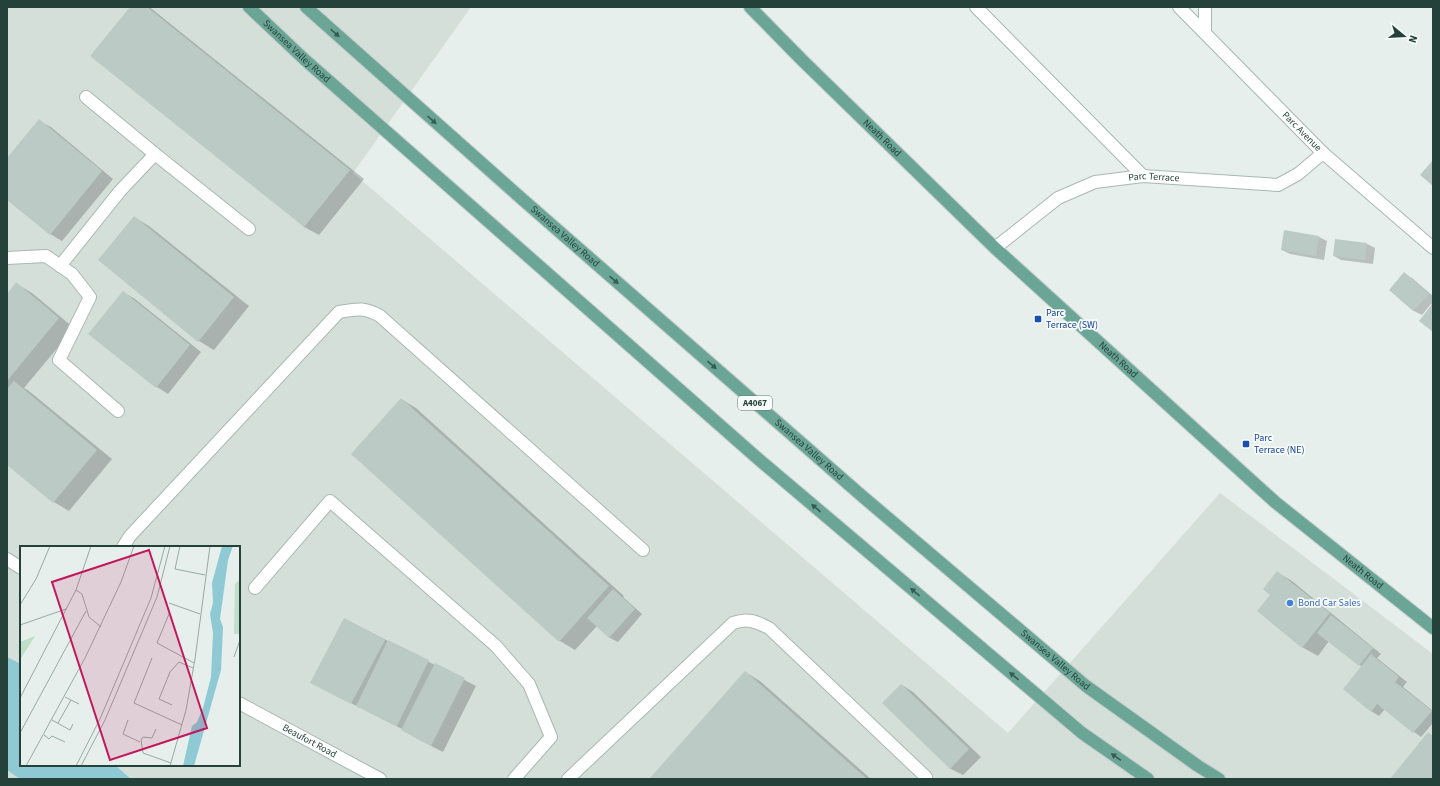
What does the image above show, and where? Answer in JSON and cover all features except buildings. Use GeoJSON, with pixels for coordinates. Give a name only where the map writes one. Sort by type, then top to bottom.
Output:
{"type":"FeatureCollection","features":[{"type":"Feature","properties":{"kind":"main road","name":"Swansea Valley Road"},"geometry":{"type":"LineString","coordinates":[[249,7],[304,59],[756,457],[1082,733],[1148,779]]}},
{"type":"Feature","properties":{"kind":"main road","name":"Swansea Valley Road"},"geometry":{"type":"LineString","coordinates":[[306,7],[522,199],[862,496],[1086,686],[1198,766],[1219,779]]}},
{"type":"Feature","properties":{"kind":"main road","name":"Neath Road"},"geometry":{"type":"LineString","coordinates":[[750,7],[802,60],[995,248],[1275,502],[1433,628]]}},
{"type":"Feature","properties":{"kind":"street"},"geometry":{"type":"LineString","coordinates":[[976,7],[1143,176]]}},
{"type":"Feature","properties":{"kind":"street","name":"Parc Avenue"},"geometry":{"type":"LineString","coordinates":[[1179,7],[1323,153],[1433,248]]}},
{"type":"Feature","properties":{"kind":"street"},"geometry":{"type":"LineString","coordinates":[[1205,7],[1205,32]]}},
{"type":"Feature","properties":{"kind":"street"},"geometry":{"type":"LineString","coordinates":[[86,97],[154,154],[249,229]]}},
{"type":"Feature","properties":{"kind":"street","name":"Parc Terrace"},"geometry":{"type":"LineString","coordinates":[[995,248],[1058,198],[1095,182],[1143,176],[1278,185],[1298,174],[1323,153]]}},
{"type":"Feature","properties":{"kind":"street"},"geometry":{"type":"LineString","coordinates":[[60,266],[120,191],[154,154]]}},
{"type":"Feature","properties":{"kind":"street"},"geometry":{"type":"LineString","coordinates":[[7,258],[46,256],[72,274],[90,297],[59,360],[118,411]]}},
{"type":"Feature","properties":{"kind":"street"},"geometry":{"type":"LineString","coordinates":[[124,546],[130,536],[340,312],[355,309],[369,310],[380,316],[643,550]]}},
{"type":"Feature","properties":{"kind":"street"},"geometry":{"type":"LineString","coordinates":[[255,588],[330,501],[496,646],[529,684],[551,737],[514,779]]}},
{"type":"Feature","properties":{"kind":"street"},"geometry":{"type":"LineString","coordinates":[[7,559],[20,567]]}},
{"type":"Feature","properties":{"kind":"street"},"geometry":{"type":"LineString","coordinates":[[568,779],[733,623],[743,620],[757,622],[769,628],[926,777]]}},
{"type":"Feature","properties":{"kind":"street","name":"Beaufort Road"},"geometry":{"type":"LineString","coordinates":[[240,704],[380,779]]}},
{"type":"Feature","properties":{"kind":"shaded area"},"geometry":{"type":"Polygon","coordinates":[[[7,7],[471,7],[353,173],[1008,733],[1220,493],[1433,654],[1433,779],[7,779],[7,7]]]}},
{"type":"Feature","properties":{"kind":"water"},"geometry":{"type":"Polygon","coordinates":[[[7,657],[20,664],[20,766],[116,766],[131,779],[20,779],[7,770],[7,657]]]}},
{"type":"Feature","properties":{"kind":"place","name":"Parc Terrace (SW)"},"geometry":{"type":"Point","coordinates":[1038,319]}},
{"type":"Feature","properties":{"kind":"place","name":"Parc Terrace (NE)"},"geometry":{"type":"Point","coordinates":[1246,444]}},
{"type":"Feature","properties":{"kind":"place","name":"Bond Car Sales"},"geometry":{"type":"Point","coordinates":[1290,603]}}]}
